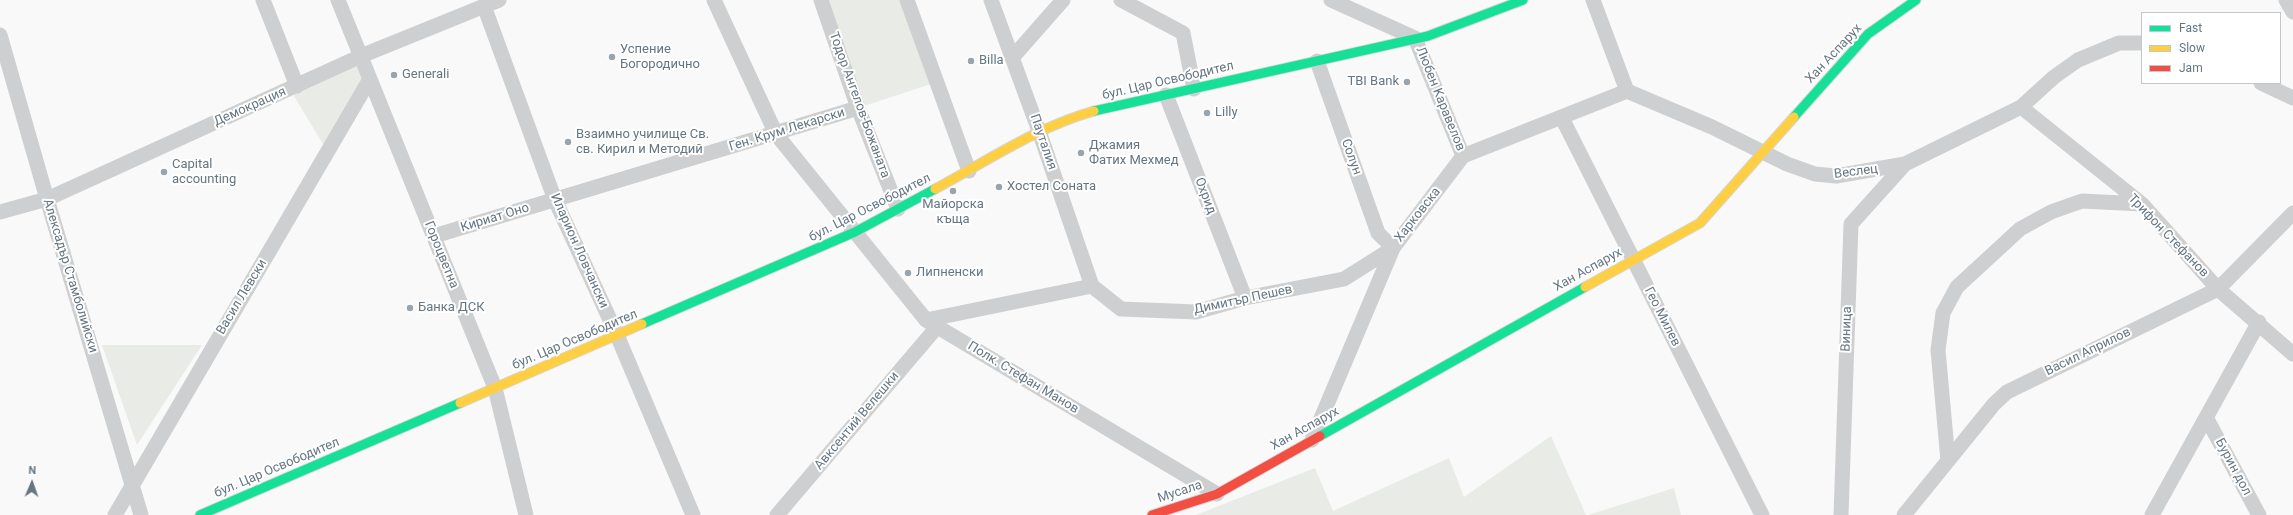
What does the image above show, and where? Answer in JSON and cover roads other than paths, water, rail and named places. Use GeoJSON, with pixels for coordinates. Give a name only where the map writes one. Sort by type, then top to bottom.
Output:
{"type":"FeatureCollection","features":[{"type":"Feature","properties":{"kind":"main road","name":"бул. Цар Освободител"},"geometry":{"type":"LineString","coordinates":[[200,515],[855,232],[969,171],[1039,131],[1066,119],[1094,111],[1428,36],[1523,0]]}},
{"type":"Feature","properties":{"kind":"main road","name":"Хан Аспарух"},"geometry":{"type":"LineString","coordinates":[[1217,494],[1700,223],[1868,34],[1916,0]]}},
{"type":"Feature","properties":{"kind":"main road"},"geometry":{"type":"LineString","coordinates":[[1415,38],[1425,27],[1432,24]]}},
{"type":"Feature","properties":{"kind":"main road","name":"Мусала"},"geometry":{"type":"LineString","coordinates":[[1152,515],[1217,494]]}},
{"type":"Feature","properties":{"kind":"street"},"geometry":{"type":"LineString","coordinates":[[263,0],[297,86]]}},
{"type":"Feature","properties":{"kind":"street","name":"Гороцветна"},"geometry":{"type":"LineString","coordinates":[[338,0],[495,388],[526,515]]}},
{"type":"Feature","properties":{"kind":"street","name":"Демокрация"},"geometry":{"type":"LineString","coordinates":[[0,212],[46,199],[361,56],[499,0]]}},
{"type":"Feature","properties":{"kind":"street","name":"Полк. Стефан Манов"},"geometry":{"type":"LineString","coordinates":[[714,0],[776,134],[931,324],[1217,494]]}},
{"type":"Feature","properties":{"kind":"street","name":"Тодор Ангелов-Божаната"},"geometry":{"type":"LineString","coordinates":[[820,0],[858,108],[898,209]]}},
{"type":"Feature","properties":{"kind":"street"},"geometry":{"type":"LineString","coordinates":[[907,0],[969,171]]}},
{"type":"Feature","properties":{"kind":"street","name":"Пауталия"},"geometry":{"type":"LineString","coordinates":[[991,0],[1039,131],[1092,286]]}},
{"type":"Feature","properties":{"kind":"street"},"geometry":{"type":"LineString","coordinates":[[1012,58],[1063,0]]}},
{"type":"Feature","properties":{"kind":"street"},"geometry":{"type":"LineString","coordinates":[[1121,0],[1183,33],[1194,89]]}},
{"type":"Feature","properties":{"kind":"street","name":"Любен Kаравелов"},"geometry":{"type":"LineString","coordinates":[[1331,0],[1415,38],[1463,156]]}},
{"type":"Feature","properties":{"kind":"street"},"geometry":{"type":"LineString","coordinates":[[1463,156],[1628,91],[1593,0]]}},
{"type":"Feature","properties":{"kind":"street"},"geometry":{"type":"LineString","coordinates":[[2286,0],[2293,12]]}},
{"type":"Feature","properties":{"kind":"street","name":"Иларион Ловчански"},"geometry":{"type":"LineString","coordinates":[[484,6],[555,200],[617,335],[693,515]]}},
{"type":"Feature","properties":{"kind":"street","name":"Алексадър Стамболийски"},"geometry":{"type":"LineString","coordinates":[[0,35],[46,199],[142,515]]}},
{"type":"Feature","properties":{"kind":"street","name":"Веслец"},"geometry":{"type":"LineString","coordinates":[[1628,91],[1712,127],[1787,164],[1815,174],[1836,176],[1905,164],[2021,107],[2065,69],[2078,60],[2119,43],[2141,42]]}},
{"type":"Feature","properties":{"kind":"street","name":"Солун"},"geometry":{"type":"LineString","coordinates":[[1317,61],[1378,232],[1393,248]]}},
{"type":"Feature","properties":{"kind":"street","name":"Васил Левски"},"geometry":{"type":"LineString","coordinates":[[115,515],[132,483],[370,79]]}},
{"type":"Feature","properties":{"kind":"street"},"geometry":{"type":"LineString","coordinates":[[2263,84],[2293,98]]}},
{"type":"Feature","properties":{"kind":"street","name":"Охрид"},"geometry":{"type":"LineString","coordinates":[[1166,95],[1245,298]]}},
{"type":"Feature","properties":{"kind":"street","name":"Трифон Стефанов"},"geometry":{"type":"LineString","coordinates":[[2021,107],[2142,204],[2218,289],[2258,322],[2293,354]]}},
{"type":"Feature","properties":{"kind":"street","name":"Ген. Крум Лекарски"},"geometry":{"type":"LineString","coordinates":[[555,200],[858,108]]}},
{"type":"Feature","properties":{"kind":"street","name":"Гео Милев"},"geometry":{"type":"LineString","coordinates":[[1562,118],[1762,515]]}},
{"type":"Feature","properties":{"kind":"street","name":"Харковска"},"geometry":{"type":"LineString","coordinates":[[1312,440],[1393,248],[1463,156]]}},
{"type":"Feature","properties":{"kind":"street","name":"Виница"},"geometry":{"type":"LineString","coordinates":[[1841,515],[1851,224],[1905,164]]}},
{"type":"Feature","properties":{"kind":"street","name":"Кириат Оно"},"geometry":{"type":"LineString","coordinates":[[434,236],[555,200]]}},
{"type":"Feature","properties":{"kind":"street"},"geometry":{"type":"LineString","coordinates":[[1948,461],[1938,350],[1943,313],[1957,287],[2020,229],[2051,212],[2082,201],[2142,204]]}},
{"type":"Feature","properties":{"kind":"street","name":"Васил Априлов"},"geometry":{"type":"LineString","coordinates":[[1904,515],[2007,392],[2218,289],[2293,213]]}},
{"type":"Feature","properties":{"kind":"street","name":"Димитър Пешев"},"geometry":{"type":"LineString","coordinates":[[1092,286],[1121,308],[1196,312],[1245,298],[1344,279],[1393,248]]}},
{"type":"Feature","properties":{"kind":"street"},"geometry":{"type":"LineString","coordinates":[[931,324],[1092,286]]}},
{"type":"Feature","properties":{"kind":"street"},"geometry":{"type":"LineString","coordinates":[[2152,515],[2207,418],[2258,322]]}},
{"type":"Feature","properties":{"kind":"street","name":"Авксентий Велешки"},"geometry":{"type":"LineString","coordinates":[[777,515],[931,324]]}},
{"type":"Feature","properties":{"kind":"street","name":"Бурин дол"},"geometry":{"type":"LineString","coordinates":[[2207,418],[2259,515]]}},
{"type":"Feature","properties":{"kind":"place","name":"Успение Богородично"},"geometry":{"type":"Point","coordinates":[612,57]}},
{"type":"Feature","properties":{"kind":"place","name":"Billa"},"geometry":{"type":"Point","coordinates":[971,61]}},
{"type":"Feature","properties":{"kind":"place","name":"Generali"},"geometry":{"type":"Point","coordinates":[394,75]}},
{"type":"Feature","properties":{"kind":"place","name":"TBI Bank"},"geometry":{"type":"Point","coordinates":[1407,82]}},
{"type":"Feature","properties":{"kind":"place","name":"Lilly"},"geometry":{"type":"Point","coordinates":[1207,113]}},
{"type":"Feature","properties":{"kind":"place","name":"Взаимно училище Св. св. Кирил и Методий"},"geometry":{"type":"Point","coordinates":[568,142]}},
{"type":"Feature","properties":{"kind":"place","name":"Джамия Фатих Мехмед"},"geometry":{"type":"Point","coordinates":[1081,153]}},
{"type":"Feature","properties":{"kind":"place","name":"Capital accounting"},"geometry":{"type":"Point","coordinates":[164,172]}},
{"type":"Feature","properties":{"kind":"place","name":"Хостел Соната"},"geometry":{"type":"Point","coordinates":[999,187]}},
{"type":"Feature","properties":{"kind":"place","name":"Майорска къща"},"geometry":{"type":"Point","coordinates":[953,191]}},
{"type":"Feature","properties":{"kind":"place","name":"Липненски"},"geometry":{"type":"Point","coordinates":[908,273]}},
{"type":"Feature","properties":{"kind":"place","name":"Банка ДСК"},"geometry":{"type":"Point","coordinates":[410,308]}}]}
